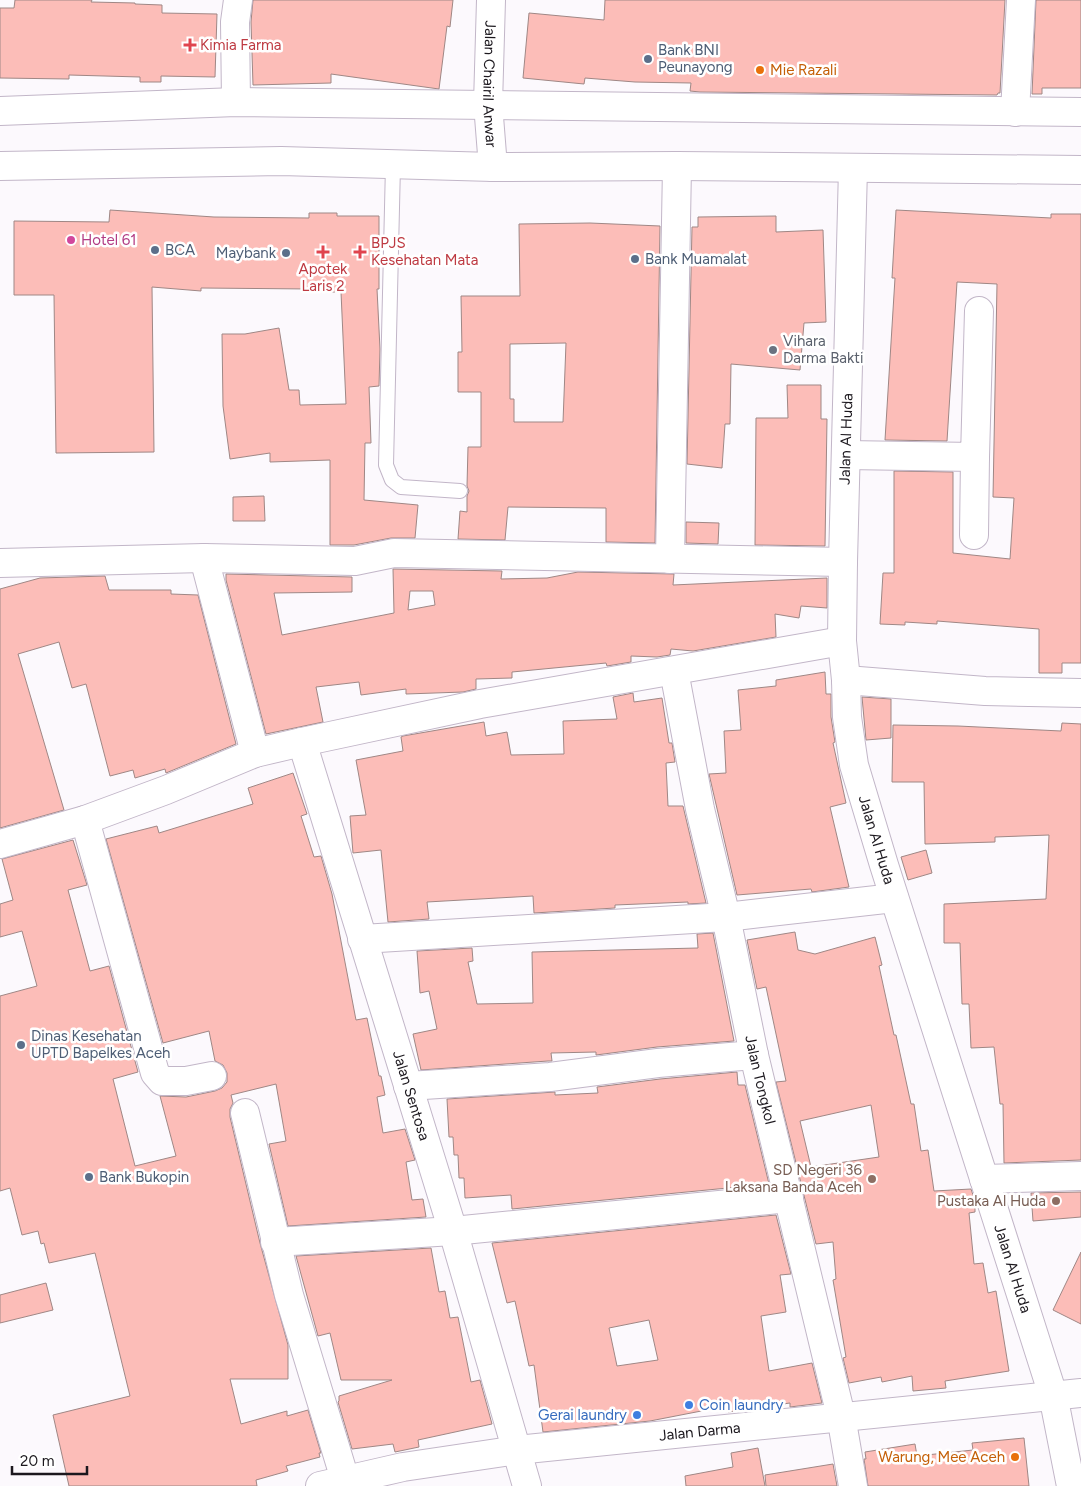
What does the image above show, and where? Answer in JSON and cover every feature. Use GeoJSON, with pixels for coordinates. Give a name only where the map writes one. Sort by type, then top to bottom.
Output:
{"type":"FeatureCollection","features":[{"type":"Feature","properties":{"kind":"street"},"geometry":{"type":"LineString","coordinates":[[236,102],[235,22],[238,0]]}},
{"type":"Feature","properties":{"kind":"street","name":"Jalan Chairil Anwar"},"geometry":{"type":"LineString","coordinates":[[491,0],[488,104],[493,167]]}},
{"type":"Feature","properties":{"kind":"street"},"geometry":{"type":"LineString","coordinates":[[1015,112],[1021,0]]}},
{"type":"Feature","properties":{"kind":"street"},"geometry":{"type":"LineString","coordinates":[[0,110],[236,102],[1081,112]]}},
{"type":"Feature","properties":{"kind":"street"},"geometry":{"type":"LineString","coordinates":[[0,166],[271,161],[493,167],[677,166],[1081,170]]}},
{"type":"Feature","properties":{"kind":"street"},"geometry":{"type":"LineString","coordinates":[[670,558],[677,166]]}},
{"type":"Feature","properties":{"kind":"street","name":"Jalan Al Huda"},"geometry":{"type":"LineString","coordinates":[[853,168],[842,641],[847,717],[854,765],[894,898],[1053,1395],[1071,1486]]}},
{"type":"Feature","properties":{"kind":"street"},"geometry":{"type":"LineString","coordinates":[[974,535],[979,311]]}},
{"type":"Feature","properties":{"kind":"street"},"geometry":{"type":"LineString","coordinates":[[846,455],[975,457]]}},
{"type":"Feature","properties":{"kind":"street"},"geometry":{"type":"LineString","coordinates":[[0,563],[204,558],[355,561],[394,553],[843,562]]}},
{"type":"Feature","properties":{"kind":"street"},"geometry":{"type":"LineString","coordinates":[[204,558],[255,753]]}},
{"type":"Feature","properties":{"kind":"street"},"geometry":{"type":"LineString","coordinates":[[0,844],[85,820],[166,790],[255,753],[480,704],[842,641]]}},
{"type":"Feature","properties":{"kind":"street","name":"Jalan Tongkol"},"geometry":{"type":"LineString","coordinates":[[674,671],[700,809],[726,917],[754,1055],[841,1416],[853,1486]]}},
{"type":"Feature","properties":{"kind":"street"},"geometry":{"type":"LineString","coordinates":[[846,680],[985,690],[1081,693]]}},
{"type":"Feature","properties":{"kind":"street","name":"Jalan Sentosa"},"geometry":{"type":"LineString","coordinates":[[302,742],[453,1231],[527,1486]]}},
{"type":"Feature","properties":{"kind":"street"},"geometry":{"type":"LineString","coordinates":[[85,820],[155,1073],[162,1081],[186,1081],[212,1076]]}},
{"type":"Feature","properties":{"kind":"street"},"geometry":{"type":"LineString","coordinates":[[362,939],[726,917],[894,898]]}},
{"type":"Feature","properties":{"kind":"street"},"geometry":{"type":"LineString","coordinates":[[408,1086],[550,1077],[658,1063],[754,1055]]}},
{"type":"Feature","properties":{"kind":"street"},"geometry":{"type":"LineString","coordinates":[[245,1113],[275,1242],[338,1484]]}},
{"type":"Feature","properties":{"kind":"street"},"geometry":{"type":"LineString","coordinates":[[984,1180],[1081,1176]]}},
{"type":"Feature","properties":{"kind":"street"},"geometry":{"type":"LineString","coordinates":[[275,1242],[453,1231],[789,1198]]}},
{"type":"Feature","properties":{"kind":"street","name":"Jalan Darma"},"geometry":{"type":"LineString","coordinates":[[338,1484],[403,1467],[517,1450],[1081,1393]]}},
{"type":"Feature","properties":{"kind":"lane"},"geometry":{"type":"LineString","coordinates":[[393,165],[386,466],[392,480],[401,487],[460,491]]}},
{"type":"Feature","properties":{"kind":"building"},"geometry":{"type":"Polygon","coordinates":[[[15,0],[92,0],[91,2],[162,5],[162,13],[217,14],[215,77],[161,76],[161,82],[140,82],[140,77],[69,75],[69,79],[0,78],[0,8],[14,8],[15,0]]]}},
{"type":"Feature","properties":{"kind":"building"},"geometry":{"type":"Polygon","coordinates":[[[253,0],[453,0],[450,27],[447,26],[439,89],[331,74],[331,83],[253,85],[251,22],[253,0]]]}},
{"type":"Feature","properties":{"kind":"building"},"geometry":{"type":"Polygon","coordinates":[[[605,0],[1005,0],[1000,93],[997,95],[700,92],[690,91],[691,83],[635,82],[585,78],[584,84],[523,78],[529,13],[604,20],[605,0]]]}},
{"type":"Feature","properties":{"kind":"building"},"geometry":{"type":"Polygon","coordinates":[[[1036,0],[1081,0],[1081,88],[1042,88],[1042,94],[1032,94],[1036,0]]]}},
{"type":"Feature","properties":{"kind":"building"},"geometry":{"type":"Polygon","coordinates":[[[110,210],[214,217],[309,218],[309,213],[337,213],[337,216],[379,216],[379,289],[377,289],[380,349],[379,386],[369,387],[371,443],[365,443],[364,500],[418,505],[415,538],[391,538],[354,545],[330,545],[330,460],[270,462],[270,453],[230,459],[223,406],[222,334],[245,334],[279,328],[289,390],[299,390],[300,405],[346,404],[341,292],[309,292],[309,289],[201,288],[201,291],[152,287],[154,452],[56,453],[54,295],[14,295],[14,221],[109,222],[110,210]]]}},
{"type":"Feature","properties":{"kind":"building"},"geometry":{"type":"Polygon","coordinates":[[[896,210],[1051,218],[1051,214],[1081,214],[1081,663],[1062,663],[1062,673],[1039,673],[1039,629],[937,621],[937,624],[905,622],[905,625],[880,624],[883,573],[894,573],[894,471],[953,472],[953,553],[1010,559],[1014,498],[993,497],[997,284],[957,282],[947,441],[885,440],[895,278],[892,278],[896,210]]]}},
{"type":"Feature","properties":{"kind":"building"},"geometry":{"type":"Polygon","coordinates":[[[776,216],[776,232],[823,230],[826,322],[804,323],[800,370],[731,364],[730,424],[725,424],[722,468],[687,464],[692,227],[698,227],[698,217],[776,216]]]}},
{"type":"Feature","properties":{"kind":"building"},"geometry":{"type":"Polygon","coordinates":[[[590,223],[660,226],[655,543],[606,542],[606,508],[508,507],[505,540],[458,539],[460,511],[467,512],[467,496],[469,491],[467,486],[468,447],[481,447],[481,392],[458,392],[458,352],[462,352],[461,296],[520,296],[519,224],[590,223]],[[566,343],[510,344],[510,399],[514,399],[514,422],[563,422],[566,343]]]}},
{"type":"Feature","properties":{"kind":"building"},"geometry":{"type":"Polygon","coordinates":[[[787,385],[821,385],[821,419],[827,419],[825,546],[755,545],[756,418],[788,418],[787,385]]]}},
{"type":"Feature","properties":{"kind":"building"},"geometry":{"type":"Polygon","coordinates":[[[264,496],[265,521],[233,521],[233,497],[264,496]]]}},
{"type":"Feature","properties":{"kind":"building"},"geometry":{"type":"Polygon","coordinates":[[[686,522],[719,523],[718,544],[686,543],[686,522]]]}},
{"type":"Feature","properties":{"kind":"building"},"geometry":{"type":"Polygon","coordinates":[[[393,569],[502,571],[501,579],[547,578],[578,572],[674,574],[673,585],[827,578],[827,608],[801,606],[799,618],[775,614],[776,637],[693,651],[671,649],[670,655],[657,657],[631,656],[631,662],[607,666],[606,663],[512,672],[512,678],[476,679],[476,689],[463,692],[406,694],[406,689],[361,695],[359,682],[316,687],[323,722],[266,734],[226,574],[352,577],[352,592],[274,593],[282,635],[394,613],[393,569]],[[410,591],[408,610],[435,605],[433,591],[410,591]]]}},
{"type":"Feature","properties":{"kind":"building"},"geometry":{"type":"Polygon","coordinates":[[[105,576],[109,590],[171,590],[171,594],[198,595],[236,744],[166,773],[165,769],[135,778],[133,770],[110,776],[86,684],[72,688],[59,642],[18,654],[64,810],[0,828],[0,589],[40,578],[105,576]]]}},
{"type":"Feature","properties":{"kind":"building"},"geometry":{"type":"Polygon","coordinates":[[[825,672],[826,694],[831,694],[831,717],[835,742],[833,743],[846,803],[830,807],[849,887],[812,892],[811,889],[737,895],[709,774],[726,773],[724,731],[741,730],[738,690],[776,686],[776,680],[825,672]]]}},
{"type":"Feature","properties":{"kind":"building"},"geometry":{"type":"Polygon","coordinates":[[[633,693],[634,702],[662,698],[669,743],[672,743],[675,762],[666,763],[668,806],[683,806],[706,903],[615,905],[615,908],[534,913],[533,896],[427,902],[429,919],[388,922],[381,850],[353,853],[350,816],[366,815],[356,760],[403,751],[401,737],[403,736],[484,722],[486,736],[507,732],[511,755],[564,754],[563,721],[617,719],[613,697],[633,693]]]}},
{"type":"Feature","properties":{"kind":"building"},"geometry":{"type":"Polygon","coordinates":[[[862,697],[891,699],[891,738],[866,740],[862,697]]]}},
{"type":"Feature","properties":{"kind":"building"},"geometry":{"type":"Polygon","coordinates":[[[1062,723],[1081,724],[1081,1160],[1004,1163],[1003,1104],[1000,1104],[994,1047],[971,1048],[969,1004],[962,1004],[960,943],[944,943],[944,904],[1046,899],[1049,835],[995,837],[995,842],[925,844],[924,782],[892,782],[893,725],[1061,731],[1062,723]]]}},
{"type":"Feature","properties":{"kind":"building"},"geometry":{"type":"Polygon","coordinates":[[[293,773],[307,814],[301,816],[314,857],[321,856],[332,894],[356,1020],[367,1018],[379,1076],[381,1076],[385,1095],[377,1097],[383,1133],[405,1129],[415,1160],[406,1162],[412,1200],[423,1199],[426,1217],[288,1226],[269,1144],[286,1141],[276,1084],[231,1095],[233,1103],[230,1109],[230,1117],[260,1243],[288,1345],[288,1379],[230,1379],[241,1424],[287,1411],[287,1416],[308,1410],[321,1453],[319,1453],[320,1457],[286,1466],[288,1471],[256,1480],[257,1486],[69,1486],[53,1415],[130,1396],[95,1253],[49,1263],[44,1243],[41,1244],[38,1231],[22,1235],[10,1188],[0,1191],[0,996],[37,986],[22,931],[0,937],[0,904],[13,900],[2,859],[73,840],[87,885],[68,890],[90,971],[109,966],[138,1072],[113,1079],[135,1166],[176,1156],[160,1096],[186,1097],[215,1091],[222,1088],[227,1082],[227,1073],[223,1065],[215,1061],[209,1031],[163,1043],[106,839],[157,826],[159,833],[253,804],[248,788],[293,773]]]}},
{"type":"Feature","properties":{"kind":"building"},"geometry":{"type":"Polygon","coordinates":[[[926,850],[932,873],[908,880],[901,857],[926,850]]]}},
{"type":"Feature","properties":{"kind":"building"},"geometry":{"type":"Polygon","coordinates":[[[795,932],[798,950],[815,954],[875,937],[882,965],[879,966],[894,1035],[896,1035],[911,1104],[914,1104],[921,1151],[928,1150],[934,1191],[971,1189],[975,1201],[975,1212],[969,1213],[974,1264],[983,1263],[988,1293],[996,1291],[1009,1371],[945,1381],[946,1388],[913,1391],[912,1376],[882,1382],[881,1377],[849,1383],[843,1358],[846,1357],[833,1280],[836,1279],[833,1242],[816,1244],[776,1082],[786,1081],[766,987],[757,989],[747,940],[795,932]],[[871,1105],[800,1121],[811,1167],[879,1157],[871,1105]]]}},
{"type":"Feature","properties":{"kind":"building"},"geometry":{"type":"Polygon","coordinates":[[[713,933],[734,1041],[657,1047],[596,1055],[596,1052],[551,1053],[552,1061],[421,1070],[413,1034],[437,1029],[429,991],[420,993],[417,951],[472,948],[473,961],[468,962],[477,1004],[533,1003],[532,952],[698,948],[697,934],[713,933]]]}},
{"type":"Feature","properties":{"kind":"building"},"geometry":{"type":"Polygon","coordinates":[[[737,1072],[738,1085],[745,1085],[769,1184],[512,1209],[511,1195],[465,1198],[464,1178],[459,1178],[458,1155],[454,1155],[453,1137],[449,1137],[447,1099],[555,1092],[555,1095],[598,1093],[597,1087],[737,1072]]]}},
{"type":"Feature","properties":{"kind":"building","name":"Pustaka Al Huda"},"geometry":{"type":"Polygon","coordinates":[[[1081,1192],[1081,1217],[1033,1221],[1031,1193],[1081,1192]]]}},
{"type":"Feature","properties":{"kind":"building"},"geometry":{"type":"Polygon","coordinates":[[[776,1215],[791,1274],[780,1275],[786,1312],[761,1316],[769,1371],[812,1363],[822,1403],[790,1407],[790,1403],[728,1412],[727,1406],[650,1421],[543,1432],[534,1365],[529,1366],[515,1301],[507,1303],[492,1243],[776,1215]],[[649,1320],[609,1328],[617,1366],[658,1360],[649,1320]]]}},
{"type":"Feature","properties":{"kind":"building"},"geometry":{"type":"Polygon","coordinates":[[[431,1248],[439,1292],[445,1291],[450,1318],[458,1317],[471,1382],[480,1380],[492,1424],[418,1440],[419,1447],[395,1452],[393,1444],[352,1449],[338,1402],[339,1396],[392,1380],[341,1380],[330,1333],[318,1336],[296,1256],[431,1248]]]}},
{"type":"Feature","properties":{"kind":"building"},"geometry":{"type":"Polygon","coordinates":[[[1081,1252],[1081,1324],[1053,1310],[1081,1252]]]}},
{"type":"Feature","properties":{"kind":"building"},"geometry":{"type":"Polygon","coordinates":[[[46,1283],[53,1310],[0,1323],[0,1295],[46,1283]]]}},
{"type":"Feature","properties":{"kind":"building"},"geometry":{"type":"Polygon","coordinates":[[[1024,1438],[1029,1486],[868,1486],[864,1459],[866,1459],[865,1452],[915,1444],[917,1456],[973,1450],[972,1443],[1024,1438]]]}},
{"type":"Feature","properties":{"kind":"building"},"geometry":{"type":"Polygon","coordinates":[[[758,1448],[765,1486],[686,1486],[685,1476],[733,1467],[731,1453],[758,1448]]]}},
{"type":"Feature","properties":{"kind":"building"},"geometry":{"type":"Polygon","coordinates":[[[833,1464],[837,1486],[766,1486],[765,1475],[833,1464]]]}},
{"type":"Feature","properties":{"kind":"place","name":"Kimia Farma"},"geometry":{"type":"Point","coordinates":[190,45]}},
{"type":"Feature","properties":{"kind":"place","name":"Bank BNI Peunayong"},"geometry":{"type":"Point","coordinates":[648,59]}},
{"type":"Feature","properties":{"kind":"place","name":"Mie Razali"},"geometry":{"type":"Point","coordinates":[760,70]}},
{"type":"Feature","properties":{"kind":"place","name":"Hotel 61"},"geometry":{"type":"Point","coordinates":[71,240]}},
{"type":"Feature","properties":{"kind":"place","name":"BCA"},"geometry":{"type":"Point","coordinates":[155,250]}},
{"type":"Feature","properties":{"kind":"place","name":"Apotek Laris 2"},"geometry":{"type":"Point","coordinates":[323,252]}},
{"type":"Feature","properties":{"kind":"place","name":"BPJS Kesehatan Mata"},"geometry":{"type":"Point","coordinates":[360,252]}},
{"type":"Feature","properties":{"kind":"place","name":"Maybank"},"geometry":{"type":"Point","coordinates":[286,253]}},
{"type":"Feature","properties":{"kind":"place","name":"Bank Muamalat"},"geometry":{"type":"Point","coordinates":[635,259]}},
{"type":"Feature","properties":{"kind":"place","name":"Vihara Darma Bakti"},"geometry":{"type":"Point","coordinates":[773,350]}},
{"type":"Feature","properties":{"kind":"place","name":"Dinas Kesehatan UPTD Bapelkes Aceh"},"geometry":{"type":"Point","coordinates":[21,1045]}},
{"type":"Feature","properties":{"kind":"place","name":"Bank Bukopin"},"geometry":{"type":"Point","coordinates":[89,1177]}},
{"type":"Feature","properties":{"kind":"place","name":"SD Negeri 36 Laksana Banda Aceh"},"geometry":{"type":"Point","coordinates":[872,1179]}},
{"type":"Feature","properties":{"kind":"place","name":"Pustaka Al Huda"},"geometry":{"type":"Point","coordinates":[1056,1201]}},
{"type":"Feature","properties":{"kind":"place","name":"Coin laundry"},"geometry":{"type":"Point","coordinates":[689,1405]}},
{"type":"Feature","properties":{"kind":"place","name":"Gerai laundry"},"geometry":{"type":"Point","coordinates":[637,1415]}},
{"type":"Feature","properties":{"kind":"place","name":"Warung, Mee Aceh"},"geometry":{"type":"Point","coordinates":[1015,1457]}}]}
